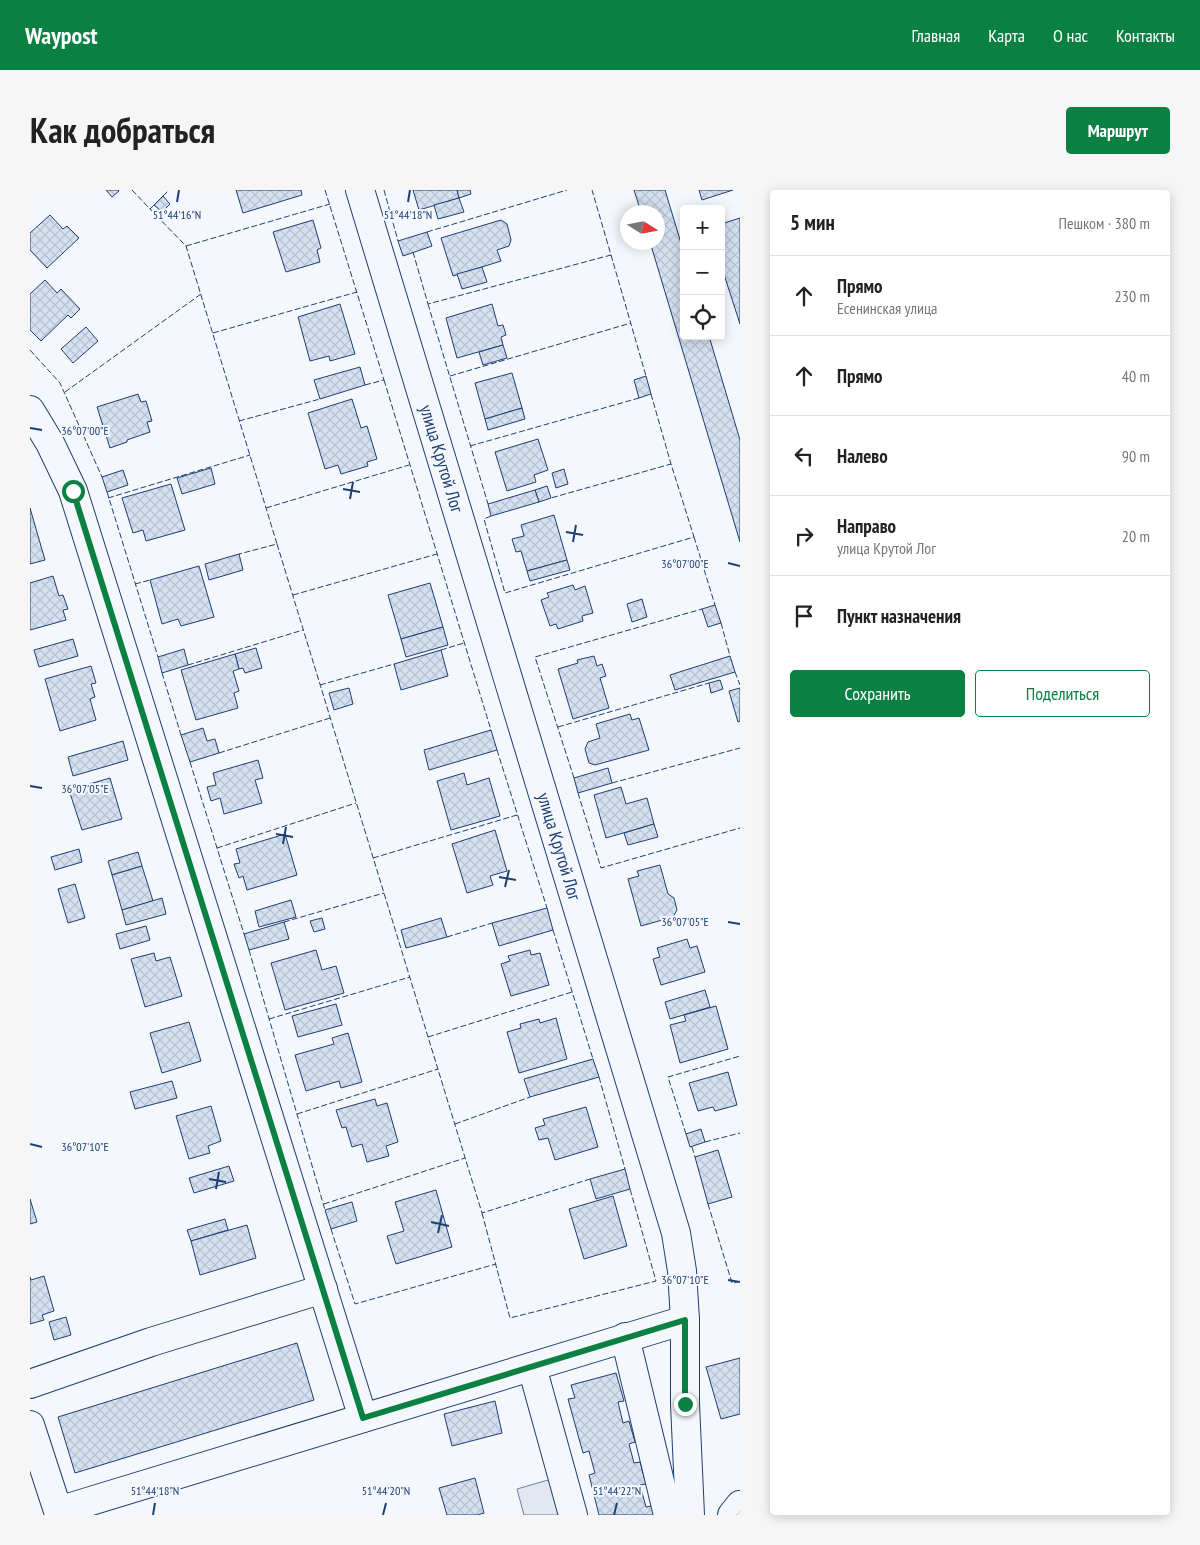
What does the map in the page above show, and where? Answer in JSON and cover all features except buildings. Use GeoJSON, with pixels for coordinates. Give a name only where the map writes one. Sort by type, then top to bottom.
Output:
{"type":"FeatureCollection","features":[{"type":"Feature","properties":{"kind":"street","name":"улица Крутой Лог"},"geometry":{"type":"LineString","coordinates":[[360,190],[676,1233],[682,1270],[685,1320],[685,1404],[690,1515]]}},
{"type":"Feature","properties":{"kind":"street"},"geometry":{"type":"LineString","coordinates":[[30,410],[50,443],[73,491],[363,1418]]}},
{"type":"Feature","properties":{"kind":"street"},"geometry":{"type":"LineString","coordinates":[[30,1384],[151,1342],[323,1289]]}},
{"type":"Feature","properties":{"kind":"street"},"geometry":{"type":"LineString","coordinates":[[30,1425],[51,1513],[685,1320]]}},
{"type":"Feature","properties":{"kind":"street"},"geometry":{"type":"LineString","coordinates":[[625,1337],[668,1515]]}},
{"type":"Feature","properties":{"kind":"street"},"geometry":{"type":"LineString","coordinates":[[532,1367],[573,1515]]}},
{"type":"Feature","properties":{"kind":"street"},"geometry":{"type":"LineString","coordinates":[[732,1515],[740,1504]]}},
{"type":"Feature","properties":{"kind":"shaded area"},"geometry":{"type":"Polygon","coordinates":[[[555,1478],[565,1515],[524,1515],[517,1489],[555,1478]]]}},
{"type":"Feature","properties":{"kind":"fence"},"geometry":{"type":"LineString","coordinates":[[132,190],[150,209],[154,205]]}},
{"type":"Feature","properties":{"kind":"fence"},"geometry":{"type":"LineString","coordinates":[[163,196],[169,190]]}},
{"type":"Feature","properties":{"kind":"fence"},"geometry":{"type":"LineString","coordinates":[[325,190],[384,380],[365,385]]}},
{"type":"Feature","properties":{"kind":"fence"},"geometry":{"type":"LineString","coordinates":[[384,190],[398,241]]}},
{"type":"Feature","properties":{"kind":"fence"},"geometry":{"type":"LineString","coordinates":[[427,232],[567,190]]}},
{"type":"Feature","properties":{"kind":"fence"},"geometry":{"type":"LineString","coordinates":[[413,252],[428,304],[611,255],[592,190]]}},
{"type":"Feature","properties":{"kind":"fence"},"geometry":{"type":"LineString","coordinates":[[186,246],[330,204]]}},
{"type":"Feature","properties":{"kind":"fence"},"geometry":{"type":"LineString","coordinates":[[150,209],[186,246],[277,544],[239,554]]}},
{"type":"Feature","properties":{"kind":"fence"},"geometry":{"type":"LineString","coordinates":[[611,255],[646,376]]}},
{"type":"Feature","properties":{"kind":"fence"},"geometry":{"type":"LineString","coordinates":[[213,333],[357,292]]}},
{"type":"Feature","properties":{"kind":"fence"},"geometry":{"type":"LineString","coordinates":[[65,392],[201,294]]}},
{"type":"Feature","properties":{"kind":"fence"},"geometry":{"type":"LineString","coordinates":[[428,304],[488,504]]}},
{"type":"Feature","properties":{"kind":"fence"},"geometry":{"type":"LineString","coordinates":[[450,376],[631,323]]}},
{"type":"Feature","properties":{"kind":"fence"},"geometry":{"type":"LineString","coordinates":[[30,350],[60,383],[102,477]]}},
{"type":"Feature","properties":{"kind":"fence"},"geometry":{"type":"LineString","coordinates":[[384,380],[491,730]]}},
{"type":"Feature","properties":{"kind":"fence"},"geometry":{"type":"LineString","coordinates":[[651,394],[671,464]]}},
{"type":"Feature","properties":{"kind":"fence"},"geometry":{"type":"LineString","coordinates":[[470,446],[639,398]]}},
{"type":"Feature","properties":{"kind":"fence"},"geometry":{"type":"LineString","coordinates":[[239,421],[320,399]]}},
{"type":"Feature","properties":{"kind":"fence"},"geometry":{"type":"LineString","coordinates":[[108,498],[250,455]]}},
{"type":"Feature","properties":{"kind":"fence"},"geometry":{"type":"LineString","coordinates":[[491,516],[484,519],[505,593],[694,537],[671,464],[551,498]]}},
{"type":"Feature","properties":{"kind":"fence"},"geometry":{"type":"LineString","coordinates":[[266,508],[409,465]]}},
{"type":"Feature","properties":{"kind":"fence"},"geometry":{"type":"LineString","coordinates":[[107,492],[158,657]]}},
{"type":"Feature","properties":{"kind":"fence"},"geometry":{"type":"LineString","coordinates":[[694,537],[715,605]]}},
{"type":"Feature","properties":{"kind":"fence"},"geometry":{"type":"LineString","coordinates":[[277,544],[482,1213],[590,1179]]}},
{"type":"Feature","properties":{"kind":"fence"},"geometry":{"type":"LineString","coordinates":[[293,595],[437,554]]}},
{"type":"Feature","properties":{"kind":"fence"},"geometry":{"type":"LineString","coordinates":[[135,584],[150,580]]}},
{"type":"Feature","properties":{"kind":"fence"},"geometry":{"type":"LineString","coordinates":[[574,778],[535,657],[702,609]]}},
{"type":"Feature","properties":{"kind":"fence"},"geometry":{"type":"LineString","coordinates":[[721,623],[730,656]]}},
{"type":"Feature","properties":{"kind":"fence"},"geometry":{"type":"LineString","coordinates":[[188,665],[303,630]]}},
{"type":"Feature","properties":{"kind":"fence"},"geometry":{"type":"LineString","coordinates":[[441,650],[464,643]]}},
{"type":"Feature","properties":{"kind":"fence"},"geometry":{"type":"LineString","coordinates":[[320,685],[394,664]]}},
{"type":"Feature","properties":{"kind":"fence"},"geometry":{"type":"LineString","coordinates":[[735,672],[740,685]]}},
{"type":"Feature","properties":{"kind":"fence"},"geometry":{"type":"LineString","coordinates":[[162,673],[181,735]]}},
{"type":"Feature","properties":{"kind":"fence"},"geometry":{"type":"LineString","coordinates":[[558,727],[709,683]]}},
{"type":"Feature","properties":{"kind":"fence"},"geometry":{"type":"LineString","coordinates":[[219,753],[330,718]]}},
{"type":"Feature","properties":{"kind":"fence"},"geometry":{"type":"LineString","coordinates":[[612,783],[740,748]]}},
{"type":"Feature","properties":{"kind":"fence"},"geometry":{"type":"LineString","coordinates":[[497,750],[547,908]]}},
{"type":"Feature","properties":{"kind":"fence"},"geometry":{"type":"LineString","coordinates":[[190,762],[244,934]]}},
{"type":"Feature","properties":{"kind":"fence"},"geometry":{"type":"LineString","coordinates":[[578,793],[601,868],[740,828]]}},
{"type":"Feature","properties":{"kind":"fence"},"geometry":{"type":"LineString","coordinates":[[217,848],[356,803]]}},
{"type":"Feature","properties":{"kind":"fence"},"geometry":{"type":"LineString","coordinates":[[373,858],[517,815]]}},
{"type":"Feature","properties":{"kind":"fence"},"geometry":{"type":"LineString","coordinates":[[284,922],[384,893]]}},
{"type":"Feature","properties":{"kind":"fence"},"geometry":{"type":"LineString","coordinates":[[447,937],[492,923]]}},
{"type":"Feature","properties":{"kind":"fence"},"geometry":{"type":"LineString","coordinates":[[553,930],[593,1059]]}},
{"type":"Feature","properties":{"kind":"fence"},"geometry":{"type":"LineString","coordinates":[[249,950],[325,1210]]}},
{"type":"Feature","properties":{"kind":"fence"},"geometry":{"type":"LineString","coordinates":[[269,1019],[410,977]]}},
{"type":"Feature","properties":{"kind":"fence"},"geometry":{"type":"LineString","coordinates":[[428,1037],[572,992]]}},
{"type":"Feature","properties":{"kind":"fence"},"geometry":{"type":"LineString","coordinates":[[686,1134],[668,1077],[740,1056]]}},
{"type":"Feature","properties":{"kind":"fence"},"geometry":{"type":"LineString","coordinates":[[297,1114],[438,1069]]}},
{"type":"Feature","properties":{"kind":"fence"},"geometry":{"type":"LineString","coordinates":[[599,1077],[625,1169]]}},
{"type":"Feature","properties":{"kind":"fence"},"geometry":{"type":"LineString","coordinates":[[455,1124],[530,1097]]}},
{"type":"Feature","properties":{"kind":"fence"},"geometry":{"type":"LineString","coordinates":[[705,1142],[740,1133]]}},
{"type":"Feature","properties":{"kind":"fence"},"geometry":{"type":"LineString","coordinates":[[692,1147],[695,1157]]}},
{"type":"Feature","properties":{"kind":"fence"},"geometry":{"type":"LineString","coordinates":[[324,1204],[465,1158]]}},
{"type":"Feature","properties":{"kind":"fence"},"geometry":{"type":"LineString","coordinates":[[482,1213],[510,1318],[656,1281],[630,1189]]}},
{"type":"Feature","properties":{"kind":"fence"},"geometry":{"type":"LineString","coordinates":[[708,1204],[732,1283],[737,1282]]}},
{"type":"Feature","properties":{"kind":"fence"},"geometry":{"type":"LineString","coordinates":[[331,1229],[355,1304],[496,1264]]}},
{"type":"Feature","properties":{"kind":"route"},"geometry":{"type":"LineString","coordinates":[[73,491],[363,1418],[685,1320],[685,1404]]}}]}
